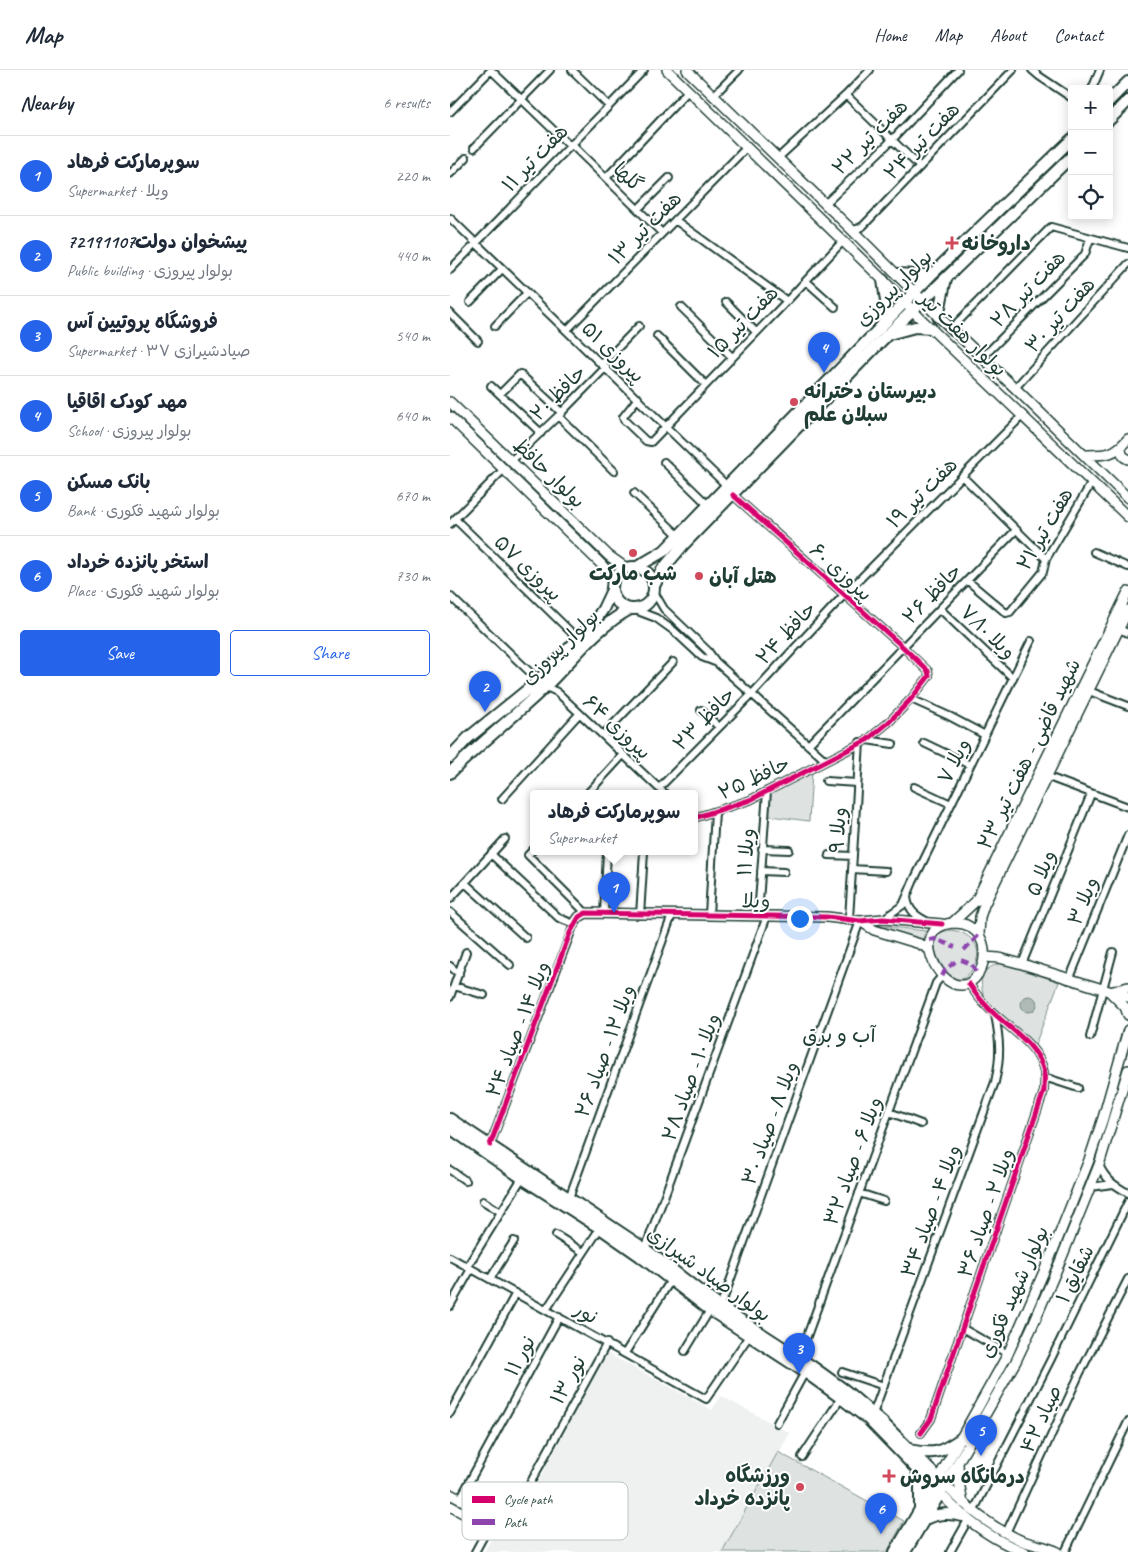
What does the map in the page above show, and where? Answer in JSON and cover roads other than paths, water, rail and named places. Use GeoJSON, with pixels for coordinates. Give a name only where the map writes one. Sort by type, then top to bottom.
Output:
{"type":"FeatureCollection","features":[{"type":"Feature","properties":{"kind":"main road"},"geometry":{"type":"LineString","coordinates":[[1113,99],[1128,82]]}},
{"type":"Feature","properties":{"kind":"main road"},"geometry":{"type":"LineString","coordinates":[[1113,116],[1128,101]]}},
{"type":"Feature","properties":{"kind":"main road"},"geometry":{"type":"LineString","coordinates":[[1113,108],[1117,112]]}},
{"type":"Feature","properties":{"kind":"main road","name":"بولوار پیروزی"},"geometry":{"type":"LineString","coordinates":[[654,589],[662,570],[729,491],[883,324],[1068,143]]}},
{"type":"Feature","properties":{"kind":"main road","name":"بولوار پیروزی"},"geometry":{"type":"LineString","coordinates":[[637,567],[664,550],[708,506],[729,491],[1068,160]]}},
{"type":"Feature","properties":{"kind":"main road"},"geometry":{"type":"LineString","coordinates":[[896,274],[931,275]]}},
{"type":"Feature","properties":{"kind":"main road"},"geometry":{"type":"LineString","coordinates":[[938,316],[946,278]]}},
{"type":"Feature","properties":{"kind":"main road"},"geometry":{"type":"LineString","coordinates":[[883,280],[886,301],[883,324]]}},
{"type":"Feature","properties":{"kind":"main road"},"geometry":{"type":"LineString","coordinates":[[888,334],[915,327],[931,328]]}},
{"type":"Feature","properties":{"kind":"main road"},"geometry":{"type":"LineString","coordinates":[[637,567],[651,576],[654,589],[653,597],[646,606],[632,609],[624,608],[616,601],[612,590],[614,580],[626,568],[637,567]]}},
{"type":"Feature","properties":{"kind":"main road","name":"بولوار پیروزی"},"geometry":{"type":"LineString","coordinates":[[450,757],[468,738],[541,684],[575,642],[595,621],[612,590]]}},
{"type":"Feature","properties":{"kind":"main road","name":"بولوار پیروزی"},"geometry":{"type":"LineString","coordinates":[[450,773],[541,684],[609,622],[632,609]]}},
{"type":"Feature","properties":{"kind":"main road","name":"بولوار صیاد شیرازی"},"geometry":{"type":"LineString","coordinates":[[450,1119],[574,1204],[645,1249],[749,1336],[806,1372],[868,1419],[916,1469],[939,1486]]}},
{"type":"Feature","properties":{"kind":"main road","name":"بولوار صیاد شیرازی"},"geometry":{"type":"LineString","coordinates":[[450,1128],[522,1178],[574,1204],[600,1228],[671,1280],[714,1308],[799,1358],[846,1391],[873,1414],[909,1450],[939,1486]]}},
{"type":"Feature","properties":{"kind":"main road"},"geometry":{"type":"LineString","coordinates":[[909,1450],[933,1453],[945,1449],[962,1438]]}},
{"type":"Feature","properties":{"kind":"main road"},"geometry":{"type":"LineString","coordinates":[[916,1469],[923,1514],[968,1516]]}},
{"type":"Feature","properties":{"kind":"main road","name":"بولوار شهید فکوری"},"geometry":{"type":"LineString","coordinates":[[905,1552],[939,1486]]}},
{"type":"Feature","properties":{"kind":"main road","name":"بولوار شهید فکوری"},"geometry":{"type":"LineString","coordinates":[[895,1552],[923,1514]]}},
{"type":"Feature","properties":{"kind":"street","name":"گلها"},"geometry":{"type":"LineString","coordinates":[[491,70],[662,233]]}},
{"type":"Feature","properties":{"kind":"street"},"geometry":{"type":"LineString","coordinates":[[450,112],[491,70]]}},
{"type":"Feature","properties":{"kind":"street"},"geometry":{"type":"LineString","coordinates":[[474,148],[550,70]]}},
{"type":"Feature","properties":{"kind":"street"},"geometry":{"type":"LineString","coordinates":[[572,70],[609,106]]}},
{"type":"Feature","properties":{"kind":"street","name":"هفت تیر ۱۱"},"geometry":{"type":"LineString","coordinates":[[450,270],[644,70]]}},
{"type":"Feature","properties":{"kind":"street","name":"بولوار هفت تیر"},"geometry":{"type":"LineString","coordinates":[[667,70],[1128,517]]}},
{"type":"Feature","properties":{"kind":"street","name":"بولوار هفت تیر"},"geometry":{"type":"LineString","coordinates":[[687,70],[853,230],[938,316],[1128,498]]}},
{"type":"Feature","properties":{"kind":"street"},"geometry":{"type":"LineString","coordinates":[[713,96],[739,70]]}},
{"type":"Feature","properties":{"kind":"street"},"geometry":{"type":"LineString","coordinates":[[778,158],[870,70]]}},
{"type":"Feature","properties":{"kind":"street","name":"هفت تیر ۲۲"},"geometry":{"type":"LineString","coordinates":[[825,204],[892,140],[958,70]]}},
{"type":"Feature","properties":{"kind":"street","name":"هفت تیر ۲۴"},"geometry":{"type":"LineString","coordinates":[[853,230],[863,226],[1013,70]]}},
{"type":"Feature","properties":{"kind":"street"},"geometry":{"type":"LineString","coordinates":[[1032,70],[1068,95]]}},
{"type":"Feature","properties":{"kind":"street"},"geometry":{"type":"LineString","coordinates":[[1094,85],[1100,70]]}},
{"type":"Feature","properties":{"kind":"street"},"geometry":{"type":"LineString","coordinates":[[606,178],[688,91]]}},
{"type":"Feature","properties":{"kind":"street"},"geometry":{"type":"LineString","coordinates":[[846,94],[920,167]]}},
{"type":"Feature","properties":{"kind":"street","name":"هفت تیر ۱۳"},"geometry":{"type":"LineString","coordinates":[[567,330],[746,148]]}},
{"type":"Feature","properties":{"kind":"street"},"geometry":{"type":"LineString","coordinates":[[450,174],[466,158]]}},
{"type":"Feature","properties":{"kind":"street"},"geometry":{"type":"LineString","coordinates":[[638,209],[669,178]]}},
{"type":"Feature","properties":{"kind":"street","name":"پیروزی ۵۱"},"geometry":{"type":"LineString","coordinates":[[450,218],[638,398],[723,482],[729,491]]}},
{"type":"Feature","properties":{"kind":"street"},"geometry":{"type":"LineString","coordinates":[[675,220],[786,301]]}},
{"type":"Feature","properties":{"kind":"street"},"geometry":{"type":"LineString","coordinates":[[952,328],[1051,227],[1128,248]]}},
{"type":"Feature","properties":{"kind":"street","name":"هفت تیر ۲۸"},"geometry":{"type":"LineString","coordinates":[[981,356],[990,350],[1085,254],[1090,238]]}},
{"type":"Feature","properties":{"kind":"street","name":"هفت تیر ۱۵"},"geometry":{"type":"LineString","coordinates":[[638,398],[624,414],[624,420],[648,442],[651,442],[843,241]]}},
{"type":"Feature","properties":{"kind":"street","name":"هفت تیر ۳۰"},"geometry":{"type":"LineString","coordinates":[[1015,388],[1128,264]]}},
{"type":"Feature","properties":{"kind":"street"},"geometry":{"type":"LineString","coordinates":[[470,302],[502,269]]}},
{"type":"Feature","properties":{"kind":"street"},"geometry":{"type":"LineString","coordinates":[[806,281],[835,307]]}},
{"type":"Feature","properties":{"kind":"street"},"geometry":{"type":"LineString","coordinates":[[495,326],[527,293]]}},
{"type":"Feature","properties":{"kind":"street"},"geometry":{"type":"LineString","coordinates":[[726,302],[756,332]]}},
{"type":"Feature","properties":{"kind":"street"},"geometry":{"type":"LineString","coordinates":[[681,307],[732,357]]}},
{"type":"Feature","properties":{"kind":"street"},"geometry":{"type":"LineString","coordinates":[[450,313],[478,341]]}},
{"type":"Feature","properties":{"kind":"street","name":"حافظ ۲۰"},"geometry":{"type":"LineString","coordinates":[[511,461],[560,414],[639,326]]}},
{"type":"Feature","properties":{"kind":"street"},"geometry":{"type":"LineString","coordinates":[[657,336],[705,384]]}},
{"type":"Feature","properties":{"kind":"street"},"geometry":{"type":"LineString","coordinates":[[500,394],[520,374],[614,471]]}},
{"type":"Feature","properties":{"kind":"street"},"geometry":{"type":"LineString","coordinates":[[491,386],[541,433]]}},
{"type":"Feature","properties":{"kind":"street","name":"بولوار حافظ"},"geometry":{"type":"LineString","coordinates":[[450,402],[609,556],[626,568]]}},
{"type":"Feature","properties":{"kind":"street","name":"هفت تیر ۱۹"},"geometry":{"type":"LineString","coordinates":[[844,595],[1023,415]]}},
{"type":"Feature","properties":{"kind":"street","name":"بولوار حافظ"},"geometry":{"type":"LineString","coordinates":[[450,417],[601,564],[614,580]]}},
{"type":"Feature","properties":{"kind":"street"},"geometry":{"type":"LineString","coordinates":[[1084,455],[1112,453],[1128,439]]}},
{"type":"Feature","properties":{"kind":"street"},"geometry":{"type":"LineString","coordinates":[[1121,447],[1121,453],[1128,459]]}},
{"type":"Feature","properties":{"kind":"street"},"geometry":{"type":"LineString","coordinates":[[664,462],[708,506]]}},
{"type":"Feature","properties":{"kind":"street"},"geometry":{"type":"LineString","coordinates":[[453,521],[504,469]]}},
{"type":"Feature","properties":{"kind":"street"},"geometry":{"type":"LineString","coordinates":[[962,476],[1046,559]]}},
{"type":"Feature","properties":{"kind":"street","name":"هفت تیر ۲۱"},"geometry":{"type":"LineString","coordinates":[[968,581],[1006,613],[1010,612],[1043,572],[1046,559],[1092,482]]}},
{"type":"Feature","properties":{"kind":"street","name":"پیروزی ۶۰"},"geometry":{"type":"LineString","coordinates":[[729,491],[903,647],[928,673]]}},
{"type":"Feature","properties":{"kind":"street"},"geometry":{"type":"LineString","coordinates":[[634,493],[678,537]]}},
{"type":"Feature","properties":{"kind":"street","name":"پیروزی ۵۷"},"geometry":{"type":"LineString","coordinates":[[453,521],[574,636],[575,642]]}},
{"type":"Feature","properties":{"kind":"street","name":"حافظ ۲۶"},"geometry":{"type":"LineString","coordinates":[[808,745],[1016,530]]}},
{"type":"Feature","properties":{"kind":"street"},"geometry":{"type":"LineString","coordinates":[[1094,552],[1128,567]]}},
{"type":"Feature","properties":{"kind":"street"},"geometry":{"type":"LineString","coordinates":[[654,589],[664,609],[708,651],[716,662],[825,760]]}},
{"type":"Feature","properties":{"kind":"street","name":"شهید قاضی - هفت تیر ۲۳"},"geometry":{"type":"LineString","coordinates":[[979,935],[980,917],[984,905],[1128,592]]}},
{"type":"Feature","properties":{"kind":"street","name":"حافظ ۲۴"},"geometry":{"type":"LineString","coordinates":[[752,694],[844,595]]}},
{"type":"Feature","properties":{"kind":"street","name":"پیروزی ۶۴"},"geometry":{"type":"LineString","coordinates":[[450,596],[541,684],[557,692],[659,788]]}},
{"type":"Feature","properties":{"kind":"street"},"geometry":{"type":"LineString","coordinates":[[632,609],[656,618],[674,631],[702,657],[716,662]]}},
{"type":"Feature","properties":{"kind":"street","name":"ویلا ۷/۱۰"},"geometry":{"type":"LineString","coordinates":[[940,609],[1013,678]]}},
{"type":"Feature","properties":{"kind":"street","name":"شهید قاضی - هفت تیر ۲۳"},"geometry":{"type":"LineString","coordinates":[[952,923],[976,901],[1123,631],[1128,610]]}},
{"type":"Feature","properties":{"kind":"street","name":"ویلا ۷"},"geometry":{"type":"LineString","coordinates":[[908,896],[912,882],[1031,641]]}},
{"type":"Feature","properties":{"kind":"street"},"geometry":{"type":"LineString","coordinates":[[603,734],[673,662]]}},
{"type":"Feature","properties":{"kind":"street","name":"حافظ ۲۵"},"geometry":{"type":"LineString","coordinates":[[698,817],[750,800],[863,741],[889,722],[912,699],[928,676],[928,673]]}},
{"type":"Feature","properties":{"kind":"street"},"geometry":{"type":"LineString","coordinates":[[1089,691],[1128,706]]}},
{"type":"Feature","properties":{"kind":"street","name":"حافظ ۲۳"},"geometry":{"type":"LineString","coordinates":[[659,788],[752,694]]}},
{"type":"Feature","properties":{"kind":"street"},"geometry":{"type":"LineString","coordinates":[[912,699],[985,735]]}},
{"type":"Feature","properties":{"kind":"street"},"geometry":{"type":"LineString","coordinates":[[701,710],[719,727]]}},
{"type":"Feature","properties":{"kind":"street"},"geometry":{"type":"LineString","coordinates":[[502,799],[579,714]]}},
{"type":"Feature","properties":{"kind":"street"},"geometry":{"type":"LineString","coordinates":[[863,741],[893,744]]}},
{"type":"Feature","properties":{"kind":"street","name":"ویلا ۹"},"geometry":{"type":"LineString","coordinates":[[849,920],[857,783],[863,741]]}},
{"type":"Feature","properties":{"kind":"street"},"geometry":{"type":"LineString","coordinates":[[924,743],[970,765]]}},
{"type":"Feature","properties":{"kind":"street"},"geometry":{"type":"LineString","coordinates":[[591,790],[623,755]]}},
{"type":"Feature","properties":{"kind":"street"},"geometry":{"type":"LineString","coordinates":[[1043,775],[1128,807]]}},
{"type":"Feature","properties":{"kind":"street"},"geometry":{"type":"LineString","coordinates":[[826,781],[857,783]]}},
{"type":"Feature","properties":{"kind":"street"},"geometry":{"type":"LineString","coordinates":[[914,787],[951,804]]}},
{"type":"Feature","properties":{"kind":"street","name":"ویلا ۱۱"},"geometry":{"type":"LineString","coordinates":[[763,916],[761,872],[767,791]]}},
{"type":"Feature","properties":{"kind":"street","name":"ویلا ۵"},"geometry":{"type":"LineString","coordinates":[[1022,964],[1091,794]]}},
{"type":"Feature","properties":{"kind":"street"},"geometry":{"type":"LineString","coordinates":[[709,915],[715,812]]}},
{"type":"Feature","properties":{"kind":"street","name":"ویلا ۳"},"geometry":{"type":"LineString","coordinates":[[1069,980],[1128,835]]}},
{"type":"Feature","properties":{"kind":"street"},"geometry":{"type":"LineString","coordinates":[[450,899],[505,839]]}},
{"type":"Feature","properties":{"kind":"street"},"geometry":{"type":"LineString","coordinates":[[762,849],[789,850]]}},
{"type":"Feature","properties":{"kind":"street"},"geometry":{"type":"LineString","coordinates":[[492,854],[559,918],[574,924],[579,917],[586,914],[528,855],[530,853]]}},
{"type":"Feature","properties":{"kind":"street"},"geometry":{"type":"LineString","coordinates":[[604,914],[605,855]]}},
{"type":"Feature","properties":{"kind":"street"},"geometry":{"type":"LineString","coordinates":[[640,915],[644,855]]}},
{"type":"Feature","properties":{"kind":"street"},"geometry":{"type":"LineString","coordinates":[[829,855],[853,856]]}},
{"type":"Feature","properties":{"kind":"street"},"geometry":{"type":"LineString","coordinates":[[852,869],[886,871]]}},
{"type":"Feature","properties":{"kind":"street"},"geometry":{"type":"LineString","coordinates":[[761,872],[784,872]]}},
{"type":"Feature","properties":{"kind":"street"},"geometry":{"type":"LineString","coordinates":[[465,883],[526,938]]}},
{"type":"Feature","properties":{"kind":"street"},"geometry":{"type":"LineString","coordinates":[[883,919],[902,905],[908,896]]}},
{"type":"Feature","properties":{"kind":"street"},"geometry":{"type":"LineString","coordinates":[[908,896],[908,903],[914,915],[929,923]]}},
{"type":"Feature","properties":{"kind":"street"},"geometry":{"type":"LineString","coordinates":[[450,912],[510,965]]}},
{"type":"Feature","properties":{"kind":"street","name":"ویلا"},"geometry":{"type":"LineString","coordinates":[[586,914],[827,917],[860,921],[883,919],[942,924]]}},
{"type":"Feature","properties":{"kind":"street","name":"ویلا ۱۲ - صیاد ۲۶"},"geometry":{"type":"LineString","coordinates":[[574,1204],[672,915]]}},
{"type":"Feature","properties":{"kind":"street","name":"ویلا ۱۰ - صیاد ۲۸"},"geometry":{"type":"LineString","coordinates":[[645,1249],[763,916]]}},
{"type":"Feature","properties":{"kind":"street","name":"ویلا"},"geometry":{"type":"LineString","coordinates":[[860,921],[874,930],[920,944],[930,950]]}},
{"type":"Feature","properties":{"kind":"street","name":"ویلا ۸ - صیاد ۳۰"},"geometry":{"type":"LineString","coordinates":[[685,1351],[725,1295],[860,921]]}},
{"type":"Feature","properties":{"kind":"street"},"geometry":{"type":"LineString","coordinates":[[952,923],[962,923],[970,927],[979,935],[984,946],[985,957],[978,974],[969,984],[961,986],[953,984],[942,976],[930,950],[929,940],[933,931],[942,924],[952,923]]}},
{"type":"Feature","properties":{"kind":"street","name":"ویلا ۱۴ - صیاد ۲۴"},"geometry":{"type":"LineString","coordinates":[[490,1145],[574,924]]}},
{"type":"Feature","properties":{"kind":"street"},"geometry":{"type":"LineString","coordinates":[[450,997],[466,952]]}},
{"type":"Feature","properties":{"kind":"street"},"geometry":{"type":"LineString","coordinates":[[1090,1037],[1106,991],[1113,952]]}},
{"type":"Feature","properties":{"kind":"street"},"geometry":{"type":"LineString","coordinates":[[985,957],[999,958],[1022,964],[1128,997]]}},
{"type":"Feature","properties":{"kind":"street"},"geometry":{"type":"LineString","coordinates":[[450,966],[459,974]]}},
{"type":"Feature","properties":{"kind":"street","name":"ویلا ۶ - صیاد ۳۲"},"geometry":{"type":"LineString","coordinates":[[799,1358],[936,983],[942,976]]}},
{"type":"Feature","properties":{"kind":"street","name":"ویلا ۲ - صیاد ۳۶"},"geometry":{"type":"LineString","coordinates":[[921,1433],[931,1419],[1044,1091],[1044,1072],[1039,1058],[1031,1046],[995,1015],[969,984]]}},
{"type":"Feature","properties":{"kind":"street"},"geometry":{"type":"LineString","coordinates":[[454,986],[484,995]]}},
{"type":"Feature","properties":{"kind":"street"},"geometry":{"type":"LineString","coordinates":[[1106,991],[1128,987]]}},
{"type":"Feature","properties":{"kind":"street"},"geometry":{"type":"LineString","coordinates":[[1106,991],[1125,1007],[1128,1015]]}},
{"type":"Feature","properties":{"kind":"street","name":"ویلا ۴ - صیاد ۳۴"},"geometry":{"type":"LineString","coordinates":[[873,1414],[995,1082],[999,1064],[1000,1038],[995,1015]]}},
{"type":"Feature","properties":{"kind":"street","name":"بولوار شهید فکوری"},"geometry":{"type":"LineString","coordinates":[[939,1486],[962,1438],[1008,1354],[1052,1253],[1089,1160],[1128,1030]]}},
{"type":"Feature","properties":{"kind":"street","name":"بولوار شهید فکوری"},"geometry":{"type":"LineString","coordinates":[[939,1486],[958,1461],[1020,1352],[1062,1257],[1099,1165],[1128,1070]]}},
{"type":"Feature","properties":{"kind":"street"},"geometry":{"type":"LineString","coordinates":[[1044,1077],[1078,1088]]}},
{"type":"Feature","properties":{"kind":"street"},"geometry":{"type":"LineString","coordinates":[[889,1112],[921,1124]]}},
{"type":"Feature","properties":{"kind":"street"},"geometry":{"type":"LineString","coordinates":[[1099,1165],[1104,1176],[1128,1193]]}},
{"type":"Feature","properties":{"kind":"street"},"geometry":{"type":"LineString","coordinates":[[450,1170],[466,1181]]}},
{"type":"Feature","properties":{"kind":"street"},"geometry":{"type":"LineString","coordinates":[[450,1306],[469,1268],[522,1178]]}},
{"type":"Feature","properties":{"kind":"street"},"geometry":{"type":"LineString","coordinates":[[1090,1188],[1113,1184]]}},
{"type":"Feature","properties":{"kind":"street"},"geometry":{"type":"LineString","coordinates":[[859,1193],[884,1201]]}},
{"type":"Feature","properties":{"kind":"street"},"geometry":{"type":"LineString","coordinates":[[483,1201],[501,1212]]}},
{"type":"Feature","properties":{"kind":"street","name":"شقایق ۱"},"geometry":{"type":"LineString","coordinates":[[950,1552],[1050,1361],[1128,1202]]}},
{"type":"Feature","properties":{"kind":"street"},"geometry":{"type":"LineString","coordinates":[[546,1310],[600,1228]]}},
{"type":"Feature","properties":{"kind":"street"},"geometry":{"type":"LineString","coordinates":[[556,1235],[584,1252]]}},
{"type":"Feature","properties":{"kind":"street"},"geometry":{"type":"LineString","coordinates":[[490,1279],[514,1240]]}},
{"type":"Feature","properties":{"kind":"street","name":"نور"},"geometry":{"type":"LineString","coordinates":[[450,1257],[706,1399],[749,1336]]}},
{"type":"Feature","properties":{"kind":"street","name":"صیاد ۴۲"},"geometry":{"type":"LineString","coordinates":[[1006,1533],[1080,1373],[1128,1279]]}},
{"type":"Feature","properties":{"kind":"street"},"geometry":{"type":"LineString","coordinates":[[625,1353],[671,1280]]}},
{"type":"Feature","properties":{"kind":"street"},"geometry":{"type":"LineString","coordinates":[[450,1413],[516,1294]]}},
{"type":"Feature","properties":{"kind":"street","name":"نور ۱۱"},"geometry":{"type":"LineString","coordinates":[[469,1482],[559,1317]]}},
{"type":"Feature","properties":{"kind":"street"},"geometry":{"type":"LineString","coordinates":[[962,1328],[1008,1354]]}},
{"type":"Feature","properties":{"kind":"street","name":"نور ۱۳"},"geometry":{"type":"LineString","coordinates":[[531,1482],[607,1343]]}},
{"type":"Feature","properties":{"kind":"street"},"geometry":{"type":"LineString","coordinates":[[777,1423],[806,1372]]}},
{"type":"Feature","properties":{"kind":"street"},"geometry":{"type":"LineString","coordinates":[[842,1372],[884,1386]]}},
{"type":"Feature","properties":{"kind":"street"},"geometry":{"type":"LineString","coordinates":[[802,1457],[841,1398]]}},
{"type":"Feature","properties":{"kind":"street"},"geometry":{"type":"LineString","coordinates":[[1065,1552],[1128,1422]]}},
{"type":"Feature","properties":{"kind":"street"},"geometry":{"type":"LineString","coordinates":[[958,1461],[963,1503]]}},
{"type":"Feature","properties":{"kind":"street","name":"بولوار صیاد شیرازی"},"geometry":{"type":"LineString","coordinates":[[939,1486],[968,1516],[1010,1550],[1025,1552]]}},
{"type":"Feature","properties":{"kind":"street","name":"بولوار صیاد شیرازی"},"geometry":{"type":"LineString","coordinates":[[939,1486],[963,1503],[968,1516],[1022,1541],[1058,1552]]}},
{"type":"Feature","properties":{"kind":"street"},"geometry":{"type":"LineString","coordinates":[[450,1494],[460,1499]]}},
{"type":"Feature","properties":{"kind":"street","name":"نور ۱۱"},"geometry":{"type":"LineString","coordinates":[[460,1499],[462,1495]]}},
{"type":"Feature","properties":{"kind":"street"},"geometry":{"type":"LineString","coordinates":[[450,1506],[462,1513]]}},
{"type":"Feature","properties":{"kind":"street"},"geometry":{"type":"LineString","coordinates":[[475,1552],[481,1540]]}},
{"type":"Feature","properties":{"kind":"place","name":"داروخانه"},"geometry":{"type":"Point","coordinates":[952,243]}},
{"type":"Feature","properties":{"kind":"place","name":"مهد کودک اقاقیا"},"geometry":{"type":"Point","coordinates":[824,373]}},
{"type":"Feature","properties":{"kind":"place","name":"دبیرستان دخترانه سبلان علم"},"geometry":{"type":"Point","coordinates":[794,402]}},
{"type":"Feature","properties":{"kind":"place","name":"شب مارکت"},"geometry":{"type":"Point","coordinates":[633,553]}},
{"type":"Feature","properties":{"kind":"place","name":"هتل آبان"},"geometry":{"type":"Point","coordinates":[699,576]}},
{"type":"Feature","properties":{"kind":"place","name":"پیشخوان دولت72191107"},"geometry":{"type":"Point","coordinates":[485,712]}},
{"type":"Feature","properties":{"kind":"place","name":"سوپرمارکت فرهاد"},"geometry":{"type":"Point","coordinates":[614,913]}},
{"type":"Feature","properties":{"kind":"place","name":"فروشگاه پروتیین آس"},"geometry":{"type":"Point","coordinates":[799,1374]}},
{"type":"Feature","properties":{"kind":"place","name":"بانک مسکن"},"geometry":{"type":"Point","coordinates":[981,1456]}},
{"type":"Feature","properties":{"kind":"place","name":"درمانگاه سروش"},"geometry":{"type":"Point","coordinates":[889,1476]}},
{"type":"Feature","properties":{"kind":"place","name":"ورزشگاه پانزده خرداد"},"geometry":{"type":"Point","coordinates":[800,1487]}},
{"type":"Feature","properties":{"kind":"place","name":"استخر پانزده خرداد"},"geometry":{"type":"Point","coordinates":[881,1534]}},
{"type":"Feature","properties":{"kind":"district","name":"آب و برق"},"geometry":{"type":"Point","coordinates":[839,1035]}}]}
